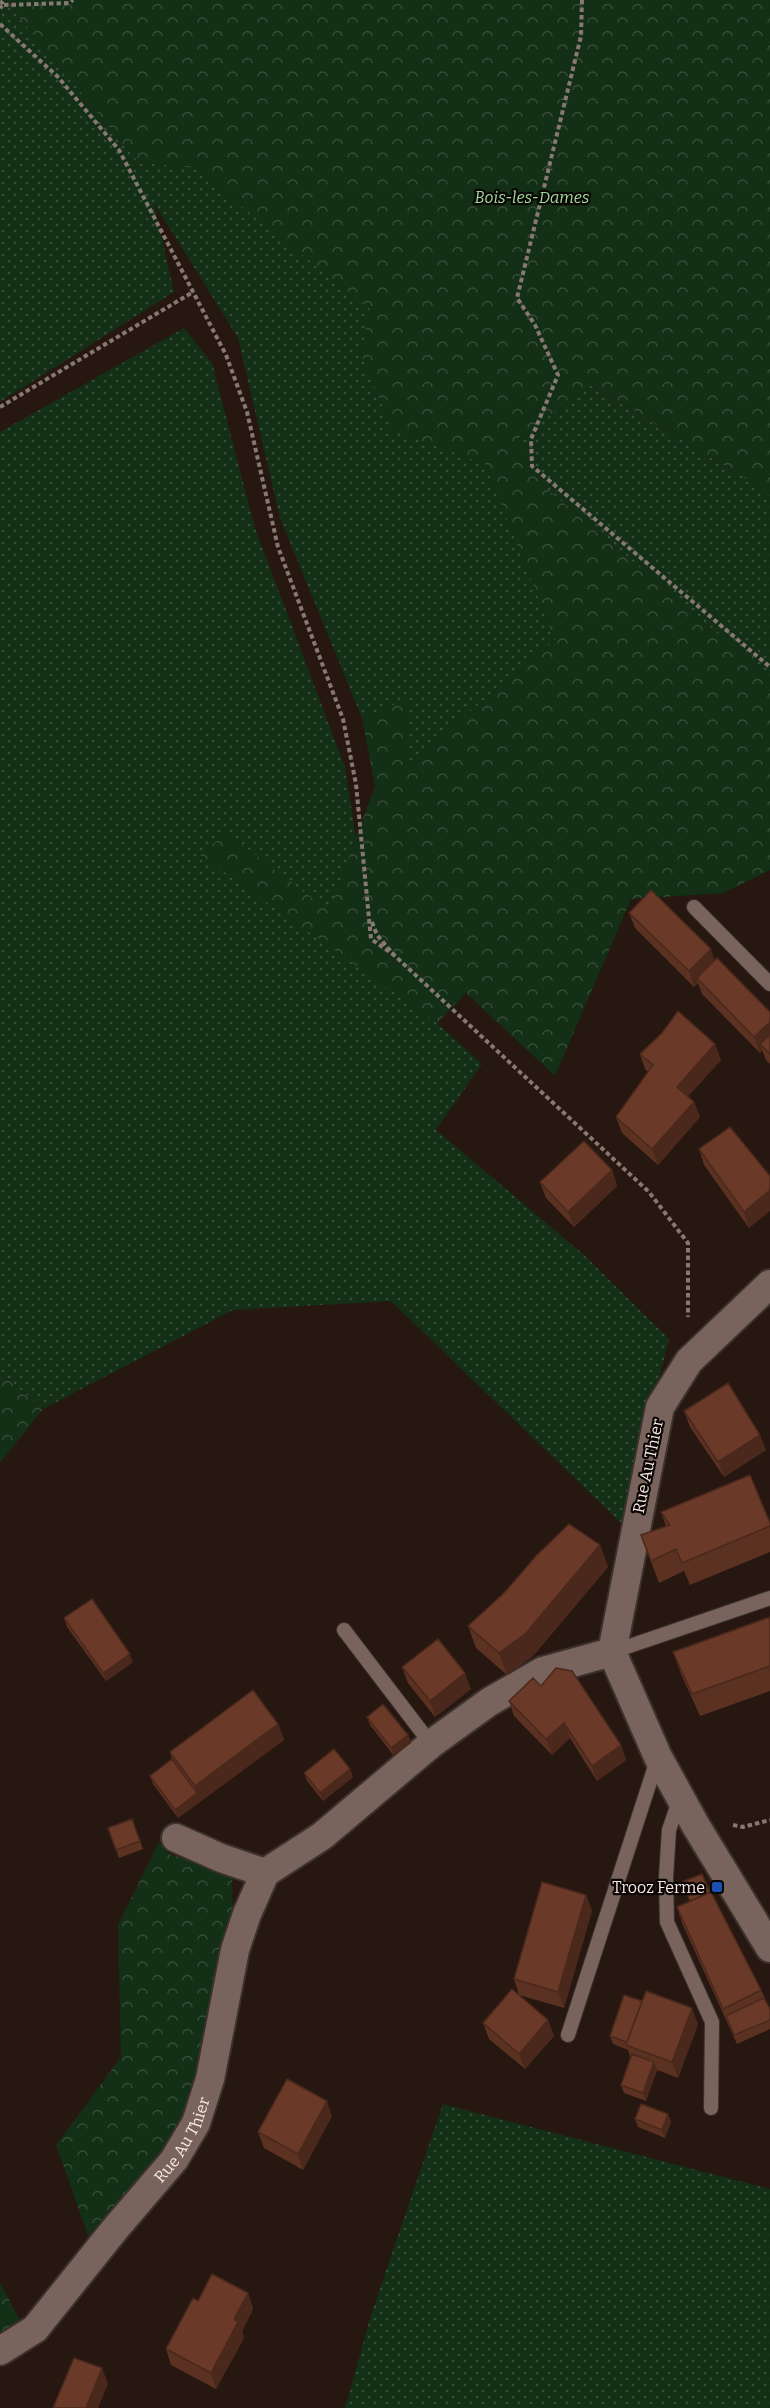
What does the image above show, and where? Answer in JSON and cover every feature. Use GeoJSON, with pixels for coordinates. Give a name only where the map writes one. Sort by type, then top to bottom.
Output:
{"type":"FeatureCollection","features":[{"type":"Feature","properties":{"kind":"street","name":"Rue Au Thier"},"geometry":{"type":"LineString","coordinates":[[612,1653],[660,1407],[689,1361],[770,1284]]}},
{"type":"Feature","properties":{"kind":"street"},"geometry":{"type":"LineString","coordinates":[[176,1838],[221,1858],[265,1873],[322,1836],[430,1744],[489,1702],[543,1671],[612,1653],[658,1757],[696,1826],[770,1948]]}},
{"type":"Feature","properties":{"kind":"street","name":"Rue Au Thier"},"geometry":{"type":"LineString","coordinates":[[0,2351],[35,2329],[174,2160],[196,2123],[210,2079],[235,1950],[247,1914],[265,1873]]}},
{"type":"Feature","properties":{"kind":"lane"},"geometry":{"type":"LineString","coordinates":[[694,907],[770,984]]}},
{"type":"Feature","properties":{"kind":"lane"},"geometry":{"type":"LineString","coordinates":[[612,1653],[770,1598]]}},
{"type":"Feature","properties":{"kind":"lane"},"geometry":{"type":"LineString","coordinates":[[344,1630],[430,1744]]}},
{"type":"Feature","properties":{"kind":"lane"},"geometry":{"type":"LineString","coordinates":[[568,2035],[658,1757]]}},
{"type":"Feature","properties":{"kind":"lane"},"geometry":{"type":"LineString","coordinates":[[680,1795],[669,1830],[666,1877],[667,1922],[712,2022],[711,2108]]}},
{"type":"Feature","properties":{"kind":"path"},"geometry":{"type":"LineString","coordinates":[[1,5],[69,3],[73,0]]}},
{"type":"Feature","properties":{"kind":"path"},"geometry":{"type":"LineString","coordinates":[[582,0],[581,36],[517,298],[535,325],[558,375],[531,439],[532,466],[770,667]]}},
{"type":"Feature","properties":{"kind":"path"},"geometry":{"type":"LineString","coordinates":[[0,24],[58,77],[119,150],[226,355],[247,412],[278,547],[343,719],[356,783],[371,939],[394,955]]}},
{"type":"Feature","properties":{"kind":"path"},"geometry":{"type":"LineString","coordinates":[[0,407],[193,292]]}},
{"type":"Feature","properties":{"kind":"path"},"geometry":{"type":"LineString","coordinates":[[370,919],[377,935],[394,955],[649,1192],[688,1242],[689,1361]]}},
{"type":"Feature","properties":{"kind":"green space"},"geometry":{"type":"Polygon","coordinates":[[[0,0],[5,0],[138,162],[194,168],[371,309],[361,353],[392,429],[485,464],[555,640],[406,766],[406,700],[362,718],[280,518],[238,338],[154,203],[174,292],[0,402],[0,0]]]}},
{"type":"Feature","properties":{"kind":"green space","name":"Bois-les-Dames"},"geometry":{"type":"Polygon","coordinates":[[[5,0],[770,0],[770,493],[591,385],[519,438],[548,490],[770,678],[770,870],[723,893],[631,899],[555,1076],[466,993],[437,1023],[199,854],[227,833],[329,911],[375,786],[362,718],[407,699],[407,765],[555,640],[485,464],[392,430],[361,353],[370,309],[194,168],[138,162],[5,0]]]}},
{"type":"Feature","properties":{"kind":"green space"},"geometry":{"type":"Polygon","coordinates":[[[184,328],[212,363],[255,528],[345,767],[356,838],[329,912],[227,834],[199,854],[437,1023],[482,1064],[436,1130],[584,1255],[669,1339],[622,1524],[391,1301],[233,1310],[43,1409],[0,1372],[0,432],[184,328]]]}},
{"type":"Feature","properties":{"kind":"green space"},"geometry":{"type":"Polygon","coordinates":[[[590,385],[770,493],[770,678],[548,490],[519,438],[590,385]]]}},
{"type":"Feature","properties":{"kind":"green space"},"geometry":{"type":"Polygon","coordinates":[[[0,1372],[43,1409],[0,1463],[0,1372]]]}},
{"type":"Feature","properties":{"kind":"green space"},"geometry":{"type":"Polygon","coordinates":[[[159,1842],[169,1854],[232,1874],[235,2030],[192,2133],[93,2249],[56,2145],[121,2057],[118,1925],[159,1842]]]}},
{"type":"Feature","properties":{"kind":"green space"},"geometry":{"type":"Polygon","coordinates":[[[443,2104],[770,2189],[770,2408],[345,2408],[371,2315],[443,2104]]]}},
{"type":"Feature","properties":{"kind":"green space"},"geometry":{"type":"Polygon","coordinates":[[[0,2282],[20,2321],[0,2343],[0,2282]]]}},
{"type":"Feature","properties":{"kind":"building"},"geometry":{"type":"Polygon","coordinates":[[[651,890],[711,949],[689,971],[629,913],[651,890]]]}},
{"type":"Feature","properties":{"kind":"building"},"geometry":{"type":"Polygon","coordinates":[[[717,958],[770,1012],[770,1022],[754,1037],[697,978],[717,958]]]}},
{"type":"Feature","properties":{"kind":"building"},"geometry":{"type":"Polygon","coordinates":[[[678,1011],[715,1044],[677,1087],[694,1102],[652,1149],[616,1117],[653,1065],[640,1054],[662,1033],[678,1011]]]}},
{"type":"Feature","properties":{"kind":"building"},"geometry":{"type":"Polygon","coordinates":[[[770,1035],[770,1054],[760,1044],[770,1035]]]}},
{"type":"Feature","properties":{"kind":"building"},"geometry":{"type":"Polygon","coordinates":[[[730,1127],[770,1176],[770,1190],[744,1212],[699,1149],[730,1127]]]}},
{"type":"Feature","properties":{"kind":"building"},"geometry":{"type":"Polygon","coordinates":[[[584,1141],[612,1170],[568,1212],[540,1182],[584,1141]]]}},
{"type":"Feature","properties":{"kind":"building"},"geometry":{"type":"Polygon","coordinates":[[[728,1383],[760,1435],[718,1462],[684,1411],[728,1383]]]}},
{"type":"Feature","properties":{"kind":"building"},"geometry":{"type":"Polygon","coordinates":[[[750,1475],[770,1526],[682,1563],[676,1549],[651,1561],[641,1535],[670,1525],[661,1512],[750,1475]]]}},
{"type":"Feature","properties":{"kind":"building"},"geometry":{"type":"Polygon","coordinates":[[[569,1524],[600,1545],[525,1634],[499,1653],[468,1626],[504,1593],[536,1556],[569,1524]]]}},
{"type":"Feature","properties":{"kind":"building"},"geometry":{"type":"Polygon","coordinates":[[[92,1599],[130,1654],[103,1673],[64,1618],[92,1599]]]}},
{"type":"Feature","properties":{"kind":"building"},"geometry":{"type":"Polygon","coordinates":[[[770,1617],[770,1666],[692,1694],[673,1652],[770,1617]]]}},
{"type":"Feature","properties":{"kind":"building"},"geometry":{"type":"Polygon","coordinates":[[[438,1639],[465,1673],[430,1701],[402,1667],[438,1639]]]}},
{"type":"Feature","properties":{"kind":"building"},"geometry":{"type":"Polygon","coordinates":[[[556,1668],[572,1671],[621,1745],[592,1766],[564,1723],[546,1739],[509,1701],[533,1678],[541,1686],[556,1668]]]}},
{"type":"Feature","properties":{"kind":"building"},"geometry":{"type":"Polygon","coordinates":[[[253,1690],[278,1724],[195,1786],[170,1752],[253,1690]]]}},
{"type":"Feature","properties":{"kind":"building"},"geometry":{"type":"Polygon","coordinates":[[[383,1704],[408,1735],[391,1748],[367,1717],[383,1704]]]}},
{"type":"Feature","properties":{"kind":"building"},"geometry":{"type":"Polygon","coordinates":[[[334,1749],[350,1769],[320,1793],[304,1773],[334,1749]]]}},
{"type":"Feature","properties":{"kind":"building"},"geometry":{"type":"Polygon","coordinates":[[[172,1759],[197,1793],[175,1810],[150,1776],[172,1759]]]}},
{"type":"Feature","properties":{"kind":"building"},"geometry":{"type":"Polygon","coordinates":[[[132,1819],[140,1841],[116,1850],[108,1828],[132,1819]]]}},
{"type":"Feature","properties":{"kind":"building"},"geometry":{"type":"Polygon","coordinates":[[[702,1874],[710,1892],[690,1901],[682,1882],[702,1874]]]}},
{"type":"Feature","properties":{"kind":"building"},"geometry":{"type":"Polygon","coordinates":[[[542,1882],[586,1895],[558,1992],[514,1979],[542,1882]]]}},
{"type":"Feature","properties":{"kind":"building"},"geometry":{"type":"Polygon","coordinates":[[[711,1892],[761,1990],[723,2009],[677,1907],[711,1892]]]}},
{"type":"Feature","properties":{"kind":"building"},"geometry":{"type":"Polygon","coordinates":[[[512,1989],[548,2020],[519,2054],[483,2023],[512,1989]]]}},
{"type":"Feature","properties":{"kind":"building"},"geometry":{"type":"Polygon","coordinates":[[[646,1991],[692,2008],[672,2062],[626,2045],[646,1991]]]}},
{"type":"Feature","properties":{"kind":"building"},"geometry":{"type":"Polygon","coordinates":[[[624,1995],[642,2001],[627,2042],[610,2036],[624,1995]]]}},
{"type":"Feature","properties":{"kind":"building"},"geometry":{"type":"Polygon","coordinates":[[[764,1998],[770,2009],[770,2020],[734,2035],[726,2016],[764,1998]]]}},
{"type":"Feature","properties":{"kind":"building"},"geometry":{"type":"Polygon","coordinates":[[[632,2054],[654,2062],[643,2093],[621,2085],[632,2054]]]}},
{"type":"Feature","properties":{"kind":"building"},"geometry":{"type":"Polygon","coordinates":[[[287,2079],[327,2101],[298,2154],[258,2132],[287,2079]]]}},
{"type":"Feature","properties":{"kind":"building"},"geometry":{"type":"Polygon","coordinates":[[[641,2104],[668,2114],[662,2130],[635,2119],[641,2104]]]}},
{"type":"Feature","properties":{"kind":"building"},"geometry":{"type":"Polygon","coordinates":[[[212,2274],[248,2293],[234,2319],[238,2322],[211,2373],[166,2349],[193,2298],[198,2301],[212,2274]]]}},
{"type":"Feature","properties":{"kind":"building"},"geometry":{"type":"Polygon","coordinates":[[[74,2358],[102,2368],[86,2408],[53,2408],[74,2358]]]}},
{"type":"Feature","properties":{"kind":"place","name":"Trooz Ferme"},"geometry":{"type":"Point","coordinates":[717,1887]}}]}
